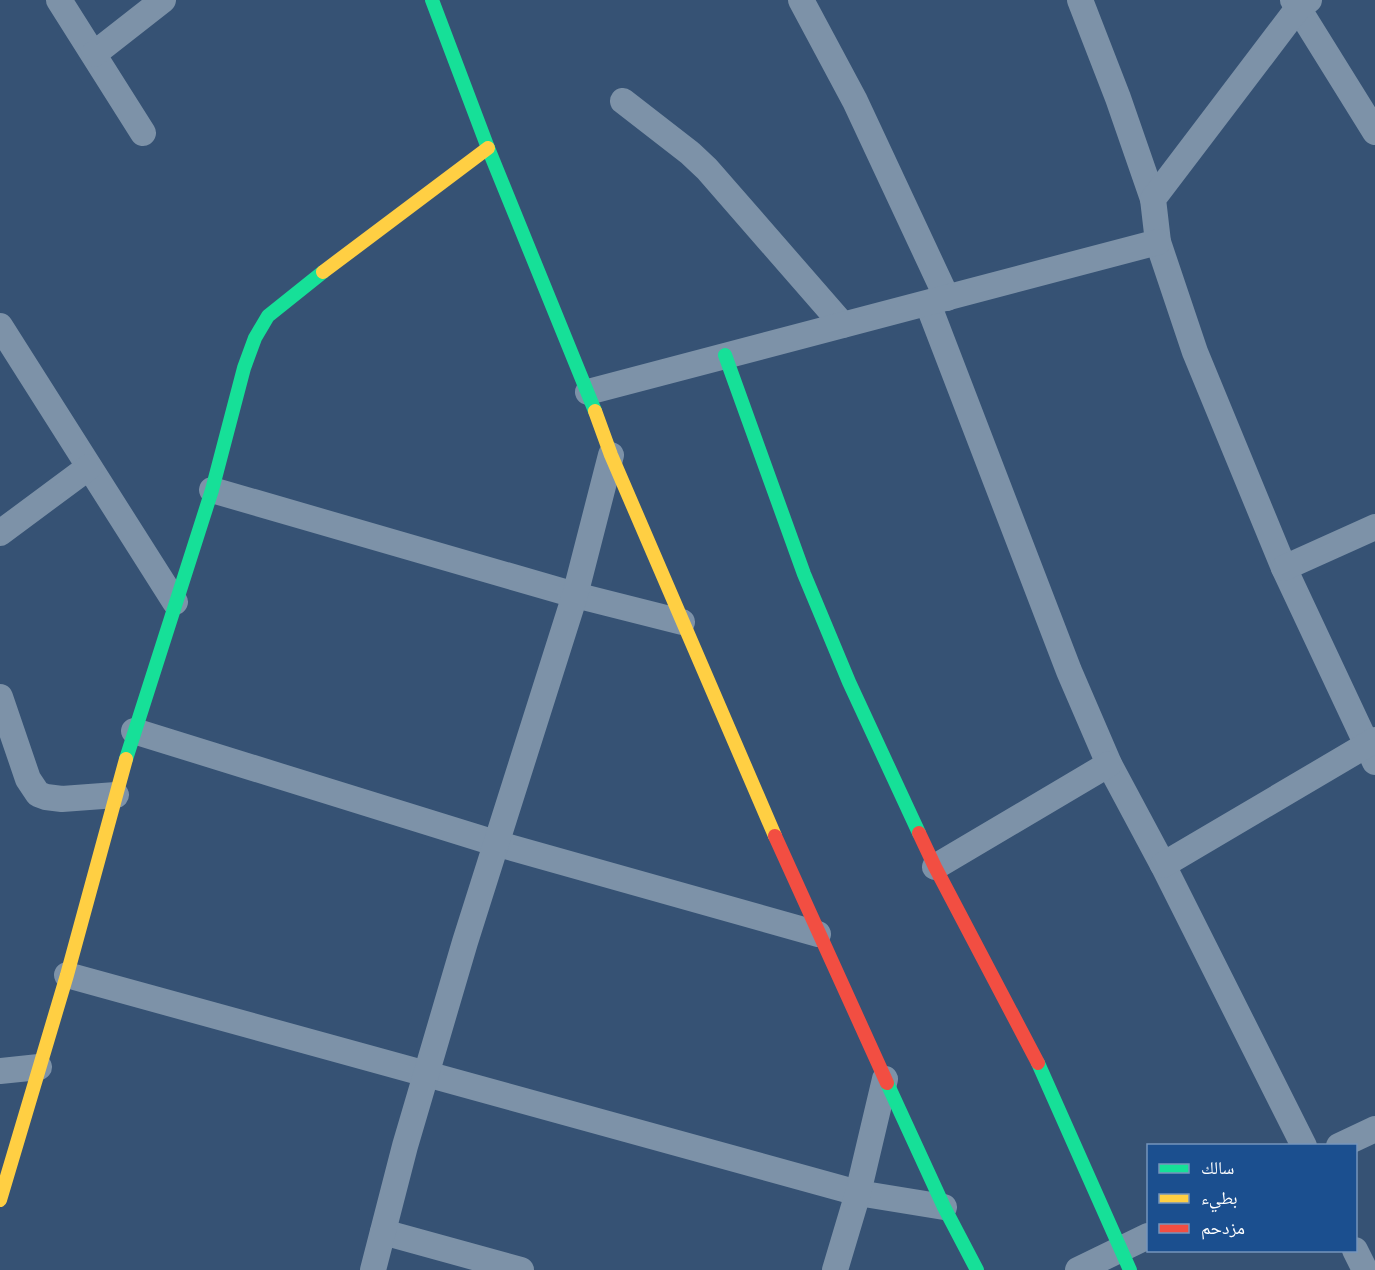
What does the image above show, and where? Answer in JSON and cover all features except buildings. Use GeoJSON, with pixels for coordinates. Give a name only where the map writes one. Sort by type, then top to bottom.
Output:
{"type":"FeatureCollection","features":[{"type":"Feature","properties":{"kind":"street"},"geometry":{"type":"LineString","coordinates":[[59,0],[143,133]]}},
{"type":"Feature","properties":{"kind":"street"},"geometry":{"type":"LineString","coordinates":[[93,54],[163,0]]}},
{"type":"Feature","properties":{"kind":"street"},"geometry":{"type":"LineString","coordinates":[[432,0],[488,148],[611,454],[682,622],[818,934],[944,1207],[977,1270]]}},
{"type":"Feature","properties":{"kind":"street"},"geometry":{"type":"LineString","coordinates":[[801,0],[855,101],[938,301],[1069,671],[1109,764],[1164,865],[1303,1144]]}},
{"type":"Feature","properties":{"kind":"street"},"geometry":{"type":"LineString","coordinates":[[1080,0],[1118,98],[1153,199],[1158,242],[1196,352],[1284,568],[1372,749],[1164,865]]}},
{"type":"Feature","properties":{"kind":"street"},"geometry":{"type":"LineString","coordinates":[[1153,199],[1300,3],[1375,132]]}},
{"type":"Feature","properties":{"kind":"street"},"geometry":{"type":"LineString","coordinates":[[623,101],[690,153],[707,170],[843,325]]}},
{"type":"Feature","properties":{"kind":"street"},"geometry":{"type":"LineString","coordinates":[[0,1200],[67,975],[134,731],[212,490],[244,368],[255,338],[268,316],[288,298],[488,148]]}},
{"type":"Feature","properties":{"kind":"street"},"geometry":{"type":"LineString","coordinates":[[588,392],[1158,242]]}},
{"type":"Feature","properties":{"kind":"street"},"geometry":{"type":"LineString","coordinates":[[0,326],[175,602]]}},
{"type":"Feature","properties":{"kind":"street"},"geometry":{"type":"LineString","coordinates":[[725,355],[823,622],[935,867],[1042,1071],[1125,1260]]}},
{"type":"Feature","properties":{"kind":"street"},"geometry":{"type":"LineString","coordinates":[[373,1270],[405,1146],[495,843],[575,595],[611,454]]}},
{"type":"Feature","properties":{"kind":"street"},"geometry":{"type":"LineString","coordinates":[[0,533],[89,467]]}},
{"type":"Feature","properties":{"kind":"street"},"geometry":{"type":"LineString","coordinates":[[212,490],[575,595],[682,622]]}},
{"type":"Feature","properties":{"kind":"street"},"geometry":{"type":"LineString","coordinates":[[1284,568],[1375,527]]}},
{"type":"Feature","properties":{"kind":"street"},"geometry":{"type":"LineString","coordinates":[[0,697],[28,779],[38,794],[62,799],[117,795]]}},
{"type":"Feature","properties":{"kind":"street"},"geometry":{"type":"LineString","coordinates":[[134,731],[495,843],[818,934]]}},
{"type":"Feature","properties":{"kind":"street"},"geometry":{"type":"LineString","coordinates":[[935,867],[1109,764]]}},
{"type":"Feature","properties":{"kind":"street"},"geometry":{"type":"LineString","coordinates":[[67,975],[858,1193],[944,1207]]}},
{"type":"Feature","properties":{"kind":"street"},"geometry":{"type":"LineString","coordinates":[[0,1071],[39,1067]]}},
{"type":"Feature","properties":{"kind":"street"},"geometry":{"type":"LineString","coordinates":[[835,1270],[858,1193],[885,1079]]}},
{"type":"Feature","properties":{"kind":"street"},"geometry":{"type":"LineString","coordinates":[[1343,1144],[1375,1129]]}},
{"type":"Feature","properties":{"kind":"street"},"geometry":{"type":"LineString","coordinates":[[383,1232],[521,1270]]}},
{"type":"Feature","properties":{"kind":"street"},"geometry":{"type":"LineString","coordinates":[[1078,1270],[1125,1260],[1147,1238]]}},
{"type":"Feature","properties":{"kind":"street"},"geometry":{"type":"LineString","coordinates":[[1356,1252],[1365,1270]]}},
{"type":"Feature","properties":{"kind":"traffic: fast"},"geometry":{"type":"LineString","coordinates":[[432,0],[488,148],[595,411]]}},
{"type":"Feature","properties":{"kind":"traffic: fast"},"geometry":{"type":"LineString","coordinates":[[126,759],[212,490],[244,368],[255,338],[268,316],[323,272]]}},
{"type":"Feature","properties":{"kind":"traffic: fast"},"geometry":{"type":"LineString","coordinates":[[725,355],[804,574],[849,682],[919,833]]}},
{"type":"Feature","properties":{"kind":"traffic: fast"},"geometry":{"type":"LineString","coordinates":[[1038,1063],[1130,1270]]}},
{"type":"Feature","properties":{"kind":"traffic: fast"},"geometry":{"type":"LineString","coordinates":[[887,1083],[944,1207],[977,1270]]}},
{"type":"Feature","properties":{"kind":"traffic: slow"},"geometry":{"type":"LineString","coordinates":[[323,272],[488,148]]}},
{"type":"Feature","properties":{"kind":"traffic: slow"},"geometry":{"type":"LineString","coordinates":[[595,411],[611,455],[775,836]]}},
{"type":"Feature","properties":{"kind":"traffic: slow"},"geometry":{"type":"LineString","coordinates":[[0,1200],[67,975],[126,759]]}},
{"type":"Feature","properties":{"kind":"traffic: jam"},"geometry":{"type":"LineString","coordinates":[[919,833],[1038,1063]]}},
{"type":"Feature","properties":{"kind":"traffic: jam"},"geometry":{"type":"LineString","coordinates":[[775,836],[887,1083]]}}]}
